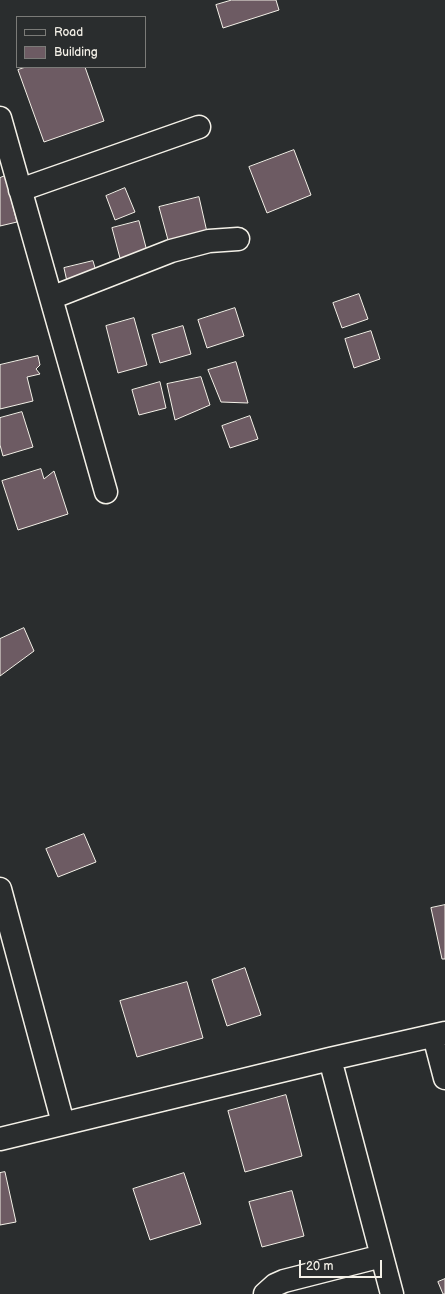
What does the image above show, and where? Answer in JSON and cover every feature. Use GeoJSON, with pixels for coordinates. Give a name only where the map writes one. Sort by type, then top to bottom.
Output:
{"type":"FeatureCollection","features":[{"type":"Feature","properties":{"kind":"street"},"geometry":{"type":"LineString","coordinates":[[0,118],[106,492]]}},
{"type":"Feature","properties":{"kind":"street"},"geometry":{"type":"LineString","coordinates":[[20,190],[198,127]]}},
{"type":"Feature","properties":{"kind":"street"},"geometry":{"type":"LineString","coordinates":[[51,298],[171,251],[209,241],[238,239]]}},
{"type":"Feature","properties":{"kind":"street"},"geometry":{"type":"LineString","coordinates":[[0,889],[63,1123]]}},
{"type":"Feature","properties":{"kind":"street"},"geometry":{"type":"LineString","coordinates":[[0,1139],[439,1034],[445,1078]]}},
{"type":"Feature","properties":{"kind":"street"},"geometry":{"type":"LineString","coordinates":[[330,1059],[392,1294]]}},
{"type":"Feature","properties":{"kind":"street"},"geometry":{"type":"LineString","coordinates":[[265,1294],[284,1281],[382,1256]]}},
{"type":"Feature","properties":{"kind":"building"},"geometry":{"type":"Polygon","coordinates":[[[232,0],[276,0],[279,10],[223,28],[216,5],[232,0]]]}},
{"type":"Feature","properties":{"kind":"building"},"geometry":{"type":"Polygon","coordinates":[[[23,68],[85,68],[104,121],[44,142],[18,70],[23,68]]]}},
{"type":"Feature","properties":{"kind":"building"},"geometry":{"type":"Polygon","coordinates":[[[294,150],[311,195],[267,213],[249,167],[294,150]]]}},
{"type":"Feature","properties":{"kind":"building"},"geometry":{"type":"Polygon","coordinates":[[[5,176],[17,222],[0,226],[0,178],[5,176]]]}},
{"type":"Feature","properties":{"kind":"building"},"geometry":{"type":"Polygon","coordinates":[[[125,188],[135,212],[115,220],[106,196],[125,188]]]}},
{"type":"Feature","properties":{"kind":"building"},"geometry":{"type":"Polygon","coordinates":[[[199,197],[209,241],[171,251],[159,207],[199,197]]]}},
{"type":"Feature","properties":{"kind":"building"},"geometry":{"type":"Polygon","coordinates":[[[139,221],[148,255],[121,262],[112,228],[139,221]]]}},
{"type":"Feature","properties":{"kind":"building"},"geometry":{"type":"Polygon","coordinates":[[[93,261],[98,278],[68,286],[64,268],[93,261]]]}},
{"type":"Feature","properties":{"kind":"building"},"geometry":{"type":"Polygon","coordinates":[[[359,294],[368,319],[342,328],[333,303],[359,294]]]}},
{"type":"Feature","properties":{"kind":"building"},"geometry":{"type":"Polygon","coordinates":[[[235,308],[244,336],[207,348],[198,320],[235,308]]]}},
{"type":"Feature","properties":{"kind":"building"},"geometry":{"type":"Polygon","coordinates":[[[134,318],[147,365],[118,373],[106,326],[134,318]]]}},
{"type":"Feature","properties":{"kind":"building"},"geometry":{"type":"Polygon","coordinates":[[[183,326],[191,354],[160,363],[152,335],[183,326]]]}},
{"type":"Feature","properties":{"kind":"building"},"geometry":{"type":"Polygon","coordinates":[[[371,331],[380,359],[354,368],[345,339],[371,331]]]}},
{"type":"Feature","properties":{"kind":"building"},"geometry":{"type":"Polygon","coordinates":[[[38,356],[40,365],[36,369],[40,374],[27,377],[33,401],[0,409],[0,365],[38,356]]]}},
{"type":"Feature","properties":{"kind":"building"},"geometry":{"type":"Polygon","coordinates":[[[236,362],[248,403],[221,402],[208,370],[236,362]]]}},
{"type":"Feature","properties":{"kind":"building"},"geometry":{"type":"Polygon","coordinates":[[[201,377],[210,405],[175,420],[167,384],[201,377]]]}},
{"type":"Feature","properties":{"kind":"building"},"geometry":{"type":"Polygon","coordinates":[[[160,382],[166,408],[139,415],[132,390],[160,382]]]}},
{"type":"Feature","properties":{"kind":"building"},"geometry":{"type":"Polygon","coordinates":[[[22,412],[33,447],[3,456],[0,445],[0,418],[22,412]]]}},
{"type":"Feature","properties":{"kind":"building"},"geometry":{"type":"Polygon","coordinates":[[[250,416],[258,439],[230,448],[222,426],[250,416]]]}},
{"type":"Feature","properties":{"kind":"building"},"geometry":{"type":"Polygon","coordinates":[[[41,469],[44,479],[54,471],[68,514],[18,530],[2,481],[41,469]]]}},
{"type":"Feature","properties":{"kind":"building"},"geometry":{"type":"Polygon","coordinates":[[[24,628],[34,651],[0,676],[0,639],[24,628]]]}},
{"type":"Feature","properties":{"kind":"building"},"geometry":{"type":"Polygon","coordinates":[[[84,834],[96,862],[58,877],[46,849],[84,834]]]}},
{"type":"Feature","properties":{"kind":"building"},"geometry":{"type":"Polygon","coordinates":[[[445,905],[445,959],[442,959],[431,908],[445,905]]]}},
{"type":"Feature","properties":{"kind":"building"},"geometry":{"type":"Polygon","coordinates":[[[245,968],[261,1015],[227,1026],[212,980],[245,968]]]}},
{"type":"Feature","properties":{"kind":"building"},"geometry":{"type":"Polygon","coordinates":[[[187,982],[203,1038],[137,1057],[120,1001],[187,982]]]}},
{"type":"Feature","properties":{"kind":"building"},"geometry":{"type":"Polygon","coordinates":[[[286,1095],[302,1156],[245,1172],[228,1111],[286,1095]]]}},
{"type":"Feature","properties":{"kind":"building"},"geometry":{"type":"Polygon","coordinates":[[[5,1172],[16,1222],[0,1225],[0,1173],[5,1172]]]}},
{"type":"Feature","properties":{"kind":"building"},"geometry":{"type":"Polygon","coordinates":[[[184,1173],[201,1224],[150,1240],[133,1189],[184,1173]]]}},
{"type":"Feature","properties":{"kind":"building"},"geometry":{"type":"Polygon","coordinates":[[[292,1191],[304,1236],[262,1247],[249,1202],[292,1191]]]}},
{"type":"Feature","properties":{"kind":"building"},"geometry":{"type":"Polygon","coordinates":[[[445,1279],[445,1294],[443,1294],[438,1282],[445,1279]]]}}]}
